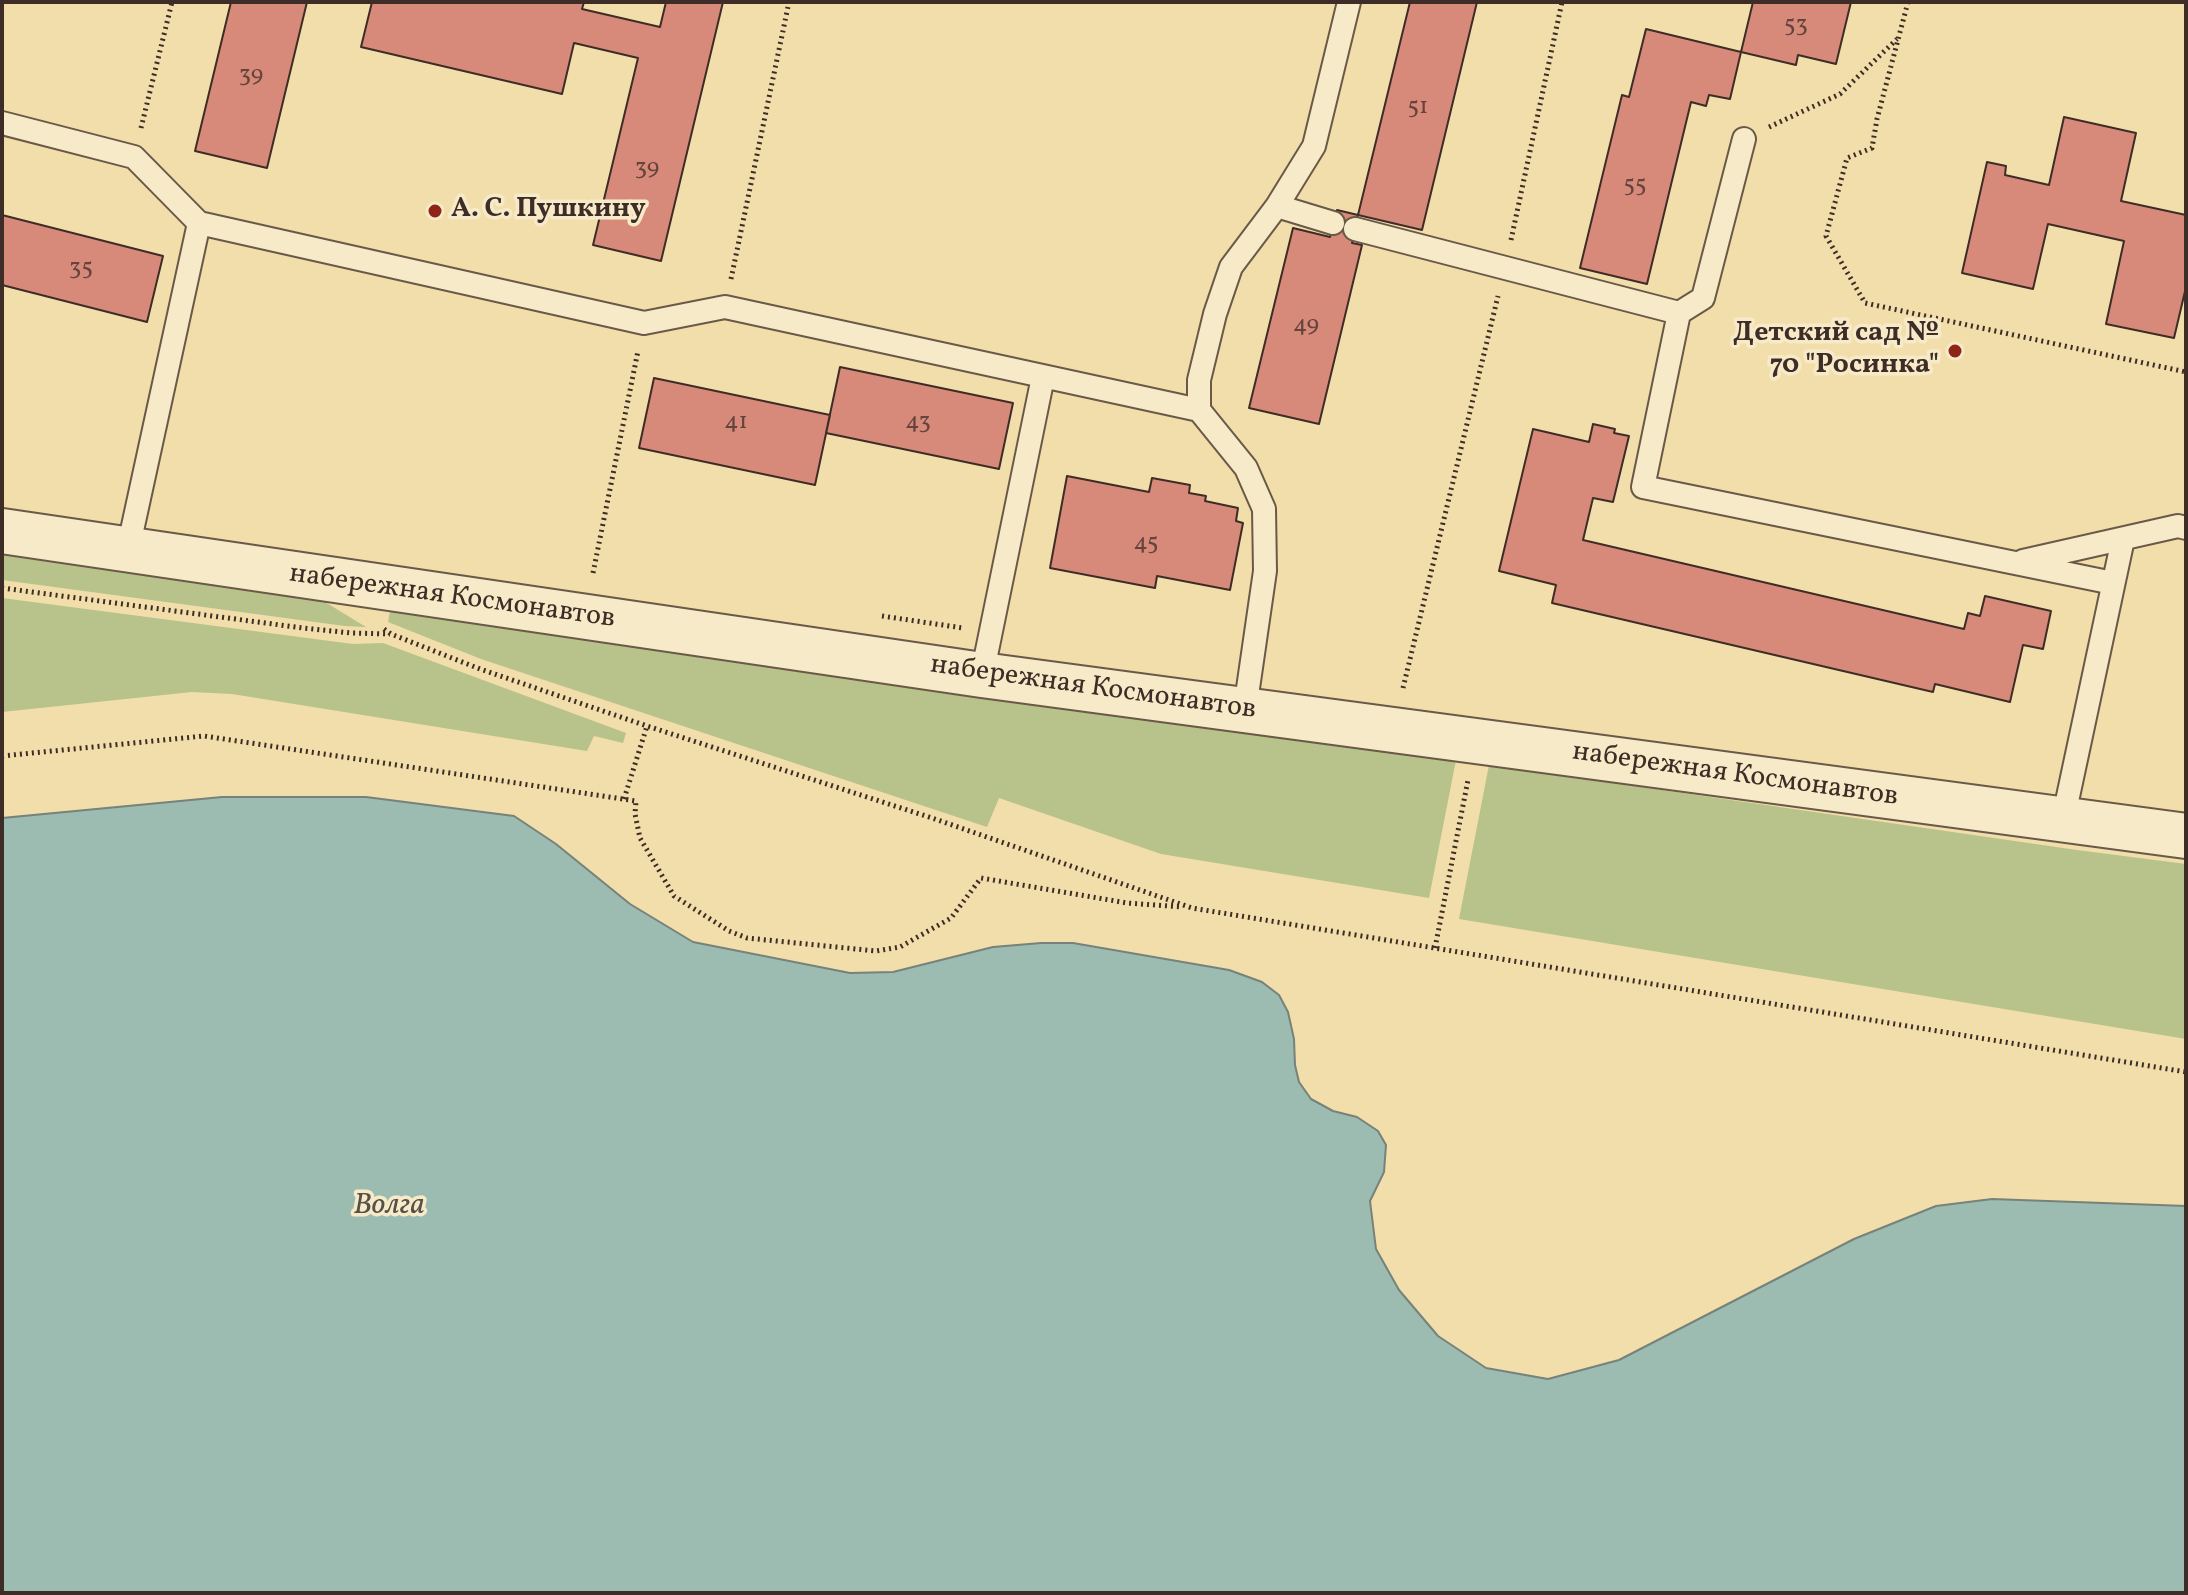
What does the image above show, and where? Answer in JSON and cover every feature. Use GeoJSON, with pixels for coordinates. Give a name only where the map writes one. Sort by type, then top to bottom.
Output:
{"type":"FeatureCollection","features":[{"type":"Feature","properties":{"kind":"street","name":"набережная Космонавтов"},"geometry":{"type":"LineString","coordinates":[[2,531],[982,675],[2186,836]]}},
{"type":"Feature","properties":{"kind":"lane"},"geometry":{"type":"LineString","coordinates":[[1245,709],[1265,571],[1264,509],[1246,468],[1199,410],[1199,380],[1215,314],[1231,267],[1277,206],[1314,146],[1349,2]]}},
{"type":"Feature","properties":{"kind":"lane"},"geometry":{"type":"LineString","coordinates":[[2,123],[134,157],[199,223],[644,323],[725,307],[1199,410]]}},
{"type":"Feature","properties":{"kind":"lane"},"geometry":{"type":"LineString","coordinates":[[1744,139],[1703,298],[1679,313],[1643,487],[2113,583]]}},
{"type":"Feature","properties":{"kind":"lane"},"geometry":{"type":"LineString","coordinates":[[1277,206],[1679,313]]}},
{"type":"Feature","properties":{"kind":"lane"},"geometry":{"type":"LineString","coordinates":[[128,549],[199,223]]}},
{"type":"Feature","properties":{"kind":"lane"},"geometry":{"type":"LineString","coordinates":[[982,675],[1043,377]]}},
{"type":"Feature","properties":{"kind":"lane"},"geometry":{"type":"LineString","coordinates":[[2015,563],[2178,526],[2186,528]]}},
{"type":"Feature","properties":{"kind":"lane"},"geometry":{"type":"LineString","coordinates":[[2063,820],[2123,539]]}},
{"type":"Feature","properties":{"kind":"path"},"geometry":{"type":"LineString","coordinates":[[134,157],[172,2]]}},
{"type":"Feature","properties":{"kind":"path"},"geometry":{"type":"LineString","coordinates":[[725,307],[789,2]]}},
{"type":"Feature","properties":{"kind":"path"},"geometry":{"type":"LineString","coordinates":[[1403,688],[1505,268],[1562,2]]}},
{"type":"Feature","properties":{"kind":"path"},"geometry":{"type":"LineString","coordinates":[[1908,2],[1872,148],[1847,158],[1826,236],[1865,303],[2186,372]]}},
{"type":"Feature","properties":{"kind":"path"},"geometry":{"type":"LineString","coordinates":[[1744,139],[1840,94],[1898,38]]}},
{"type":"Feature","properties":{"kind":"path"},"geometry":{"type":"LineString","coordinates":[[593,573],[644,323]]}},
{"type":"Feature","properties":{"kind":"path"},"geometry":{"type":"LineString","coordinates":[[2,588],[303,628],[391,634]]}},
{"type":"Feature","properties":{"kind":"path"},"geometry":{"type":"LineString","coordinates":[[868,614],[991,632]]}},
{"type":"Feature","properties":{"kind":"path"},"geometry":{"type":"LineString","coordinates":[[379,625],[391,634],[480,669],[932,818],[1192,908]]}},
{"type":"Feature","properties":{"kind":"path"},"geometry":{"type":"LineString","coordinates":[[624,799],[647,726]]}},
{"type":"Feature","properties":{"kind":"path"},"geometry":{"type":"LineString","coordinates":[[2,756],[204,736],[636,801],[640,838],[674,896],[729,931],[747,938],[876,951],[900,947],[951,918],[981,878],[1127,903],[1192,908],[2186,1072]]}},
{"type":"Feature","properties":{"kind":"path"},"geometry":{"type":"LineString","coordinates":[[1435,948],[1466,792]]}},
{"type":"Feature","properties":{"kind":"green space"},"geometry":{"type":"Polygon","coordinates":[[[2,551],[325,602],[366,627],[2,580],[2,551]]]}},
{"type":"Feature","properties":{"kind":"green space"},"geometry":{"type":"Polygon","coordinates":[[[2,598],[353,644],[383,643],[626,733],[623,743],[594,736],[587,751],[232,694],[192,692],[2,712],[2,598]]]}},
{"type":"Feature","properties":{"kind":"green space"},"geometry":{"type":"Polygon","coordinates":[[[390,611],[989,699],[1456,760],[1429,898],[1161,854],[999,798],[987,827],[481,659],[388,622],[390,611]]]}},
{"type":"Feature","properties":{"kind":"green space"},"geometry":{"type":"Polygon","coordinates":[[[1489,765],[2186,864],[2186,1039],[1459,919],[1489,765]]]}},
{"type":"Feature","properties":{"kind":"water","name":"Волга"},"geometry":{"type":"Polygon","coordinates":[[[222,797],[366,797],[514,816],[556,844],[630,904],[693,942],[850,973],[893,972],[993,947],[1073,943],[1229,970],[1262,982],[1279,995],[1288,1012],[1299,1082],[1311,1099],[1333,1111],[1357,1117],[1378,1131],[1386,1145],[1384,1172],[1370,1201],[1376,1249],[1399,1290],[1438,1336],[1486,1368],[1548,1379],[1619,1360],[1854,1239],[1936,1206],[1992,1199],[2186,1206],[2186,1593],[2,1593],[2,818],[222,797]]]}},
{"type":"Feature","properties":{"kind":"building"},"geometry":{"type":"Polygon","coordinates":[[[231,2],[307,2],[267,168],[195,151],[231,2]]]}},
{"type":"Feature","properties":{"kind":"building"},"geometry":{"type":"Polygon","coordinates":[[[372,2],[584,2],[582,9],[660,27],[666,2],[723,2],[661,261],[593,245],[638,58],[574,43],[562,94],[361,47],[372,2]]]}},
{"type":"Feature","properties":{"kind":"building"},"geometry":{"type":"Polygon","coordinates":[[[1410,2],[1477,2],[1422,230],[1358,215],[1410,2]]]}},
{"type":"Feature","properties":{"kind":"building"},"geometry":{"type":"Polygon","coordinates":[[[1753,2],[1851,2],[1836,64],[1798,55],[1796,65],[1741,52],[1753,2]]]}},
{"type":"Feature","properties":{"kind":"building"},"geometry":{"type":"Polygon","coordinates":[[[1646,29],[1741,52],[1730,99],[1709,95],[1706,106],[1691,102],[1647,284],[1580,268],[1622,95],[1629,97],[1646,29]]]}},
{"type":"Feature","properties":{"kind":"building"},"geometry":{"type":"Polygon","coordinates":[[[2064,117],[2136,133],[2121,201],[2186,215],[2186,287],[2174,338],[2106,324],[2124,241],[2048,224],[2033,289],[1962,273],[1987,162],[2006,166],[2005,175],[2049,185],[2064,117]]]}},
{"type":"Feature","properties":{"kind":"building"},"geometry":{"type":"Polygon","coordinates":[[[1337,210],[1358,215],[1352,243],[1362,245],[1319,424],[1249,408],[1293,228],[1330,237],[1337,210]]]}},
{"type":"Feature","properties":{"kind":"building"},"geometry":{"type":"Polygon","coordinates":[[[2,215],[163,256],[147,322],[2,285],[2,215]]]}},
{"type":"Feature","properties":{"kind":"building"},"geometry":{"type":"Polygon","coordinates":[[[840,367],[1013,403],[999,469],[826,433],[840,367]]]}},
{"type":"Feature","properties":{"kind":"building"},"geometry":{"type":"Polygon","coordinates":[[[654,378],[830,415],[815,485],[639,448],[654,378]]]}},
{"type":"Feature","properties":{"kind":"building"},"geometry":{"type":"Polygon","coordinates":[[[1593,424],[1629,436],[1613,502],[1593,498],[1583,540],[1964,629],[1968,613],[1980,616],[1985,596],[2051,611],[2043,649],[2023,645],[2010,702],[1935,684],[1933,692],[1552,603],[1556,585],[1499,571],[1533,429],[1589,442],[1593,424]]]}},
{"type":"Feature","properties":{"kind":"building"},"geometry":{"type":"Polygon","coordinates":[[[1067,476],[1149,492],[1152,478],[1190,485],[1189,493],[1206,496],[1205,501],[1238,508],[1236,521],[1243,523],[1230,590],[1157,576],[1155,588],[1050,568],[1067,476]]]}},
{"type":"Feature","properties":{"kind":"place","name":"А. С. Пушкину"},"geometry":{"type":"Point","coordinates":[435,211]}},
{"type":"Feature","properties":{"kind":"place","name":"Детский сад № 70 \"Росинка\""},"geometry":{"type":"Point","coordinates":[1955,351]}}]}
